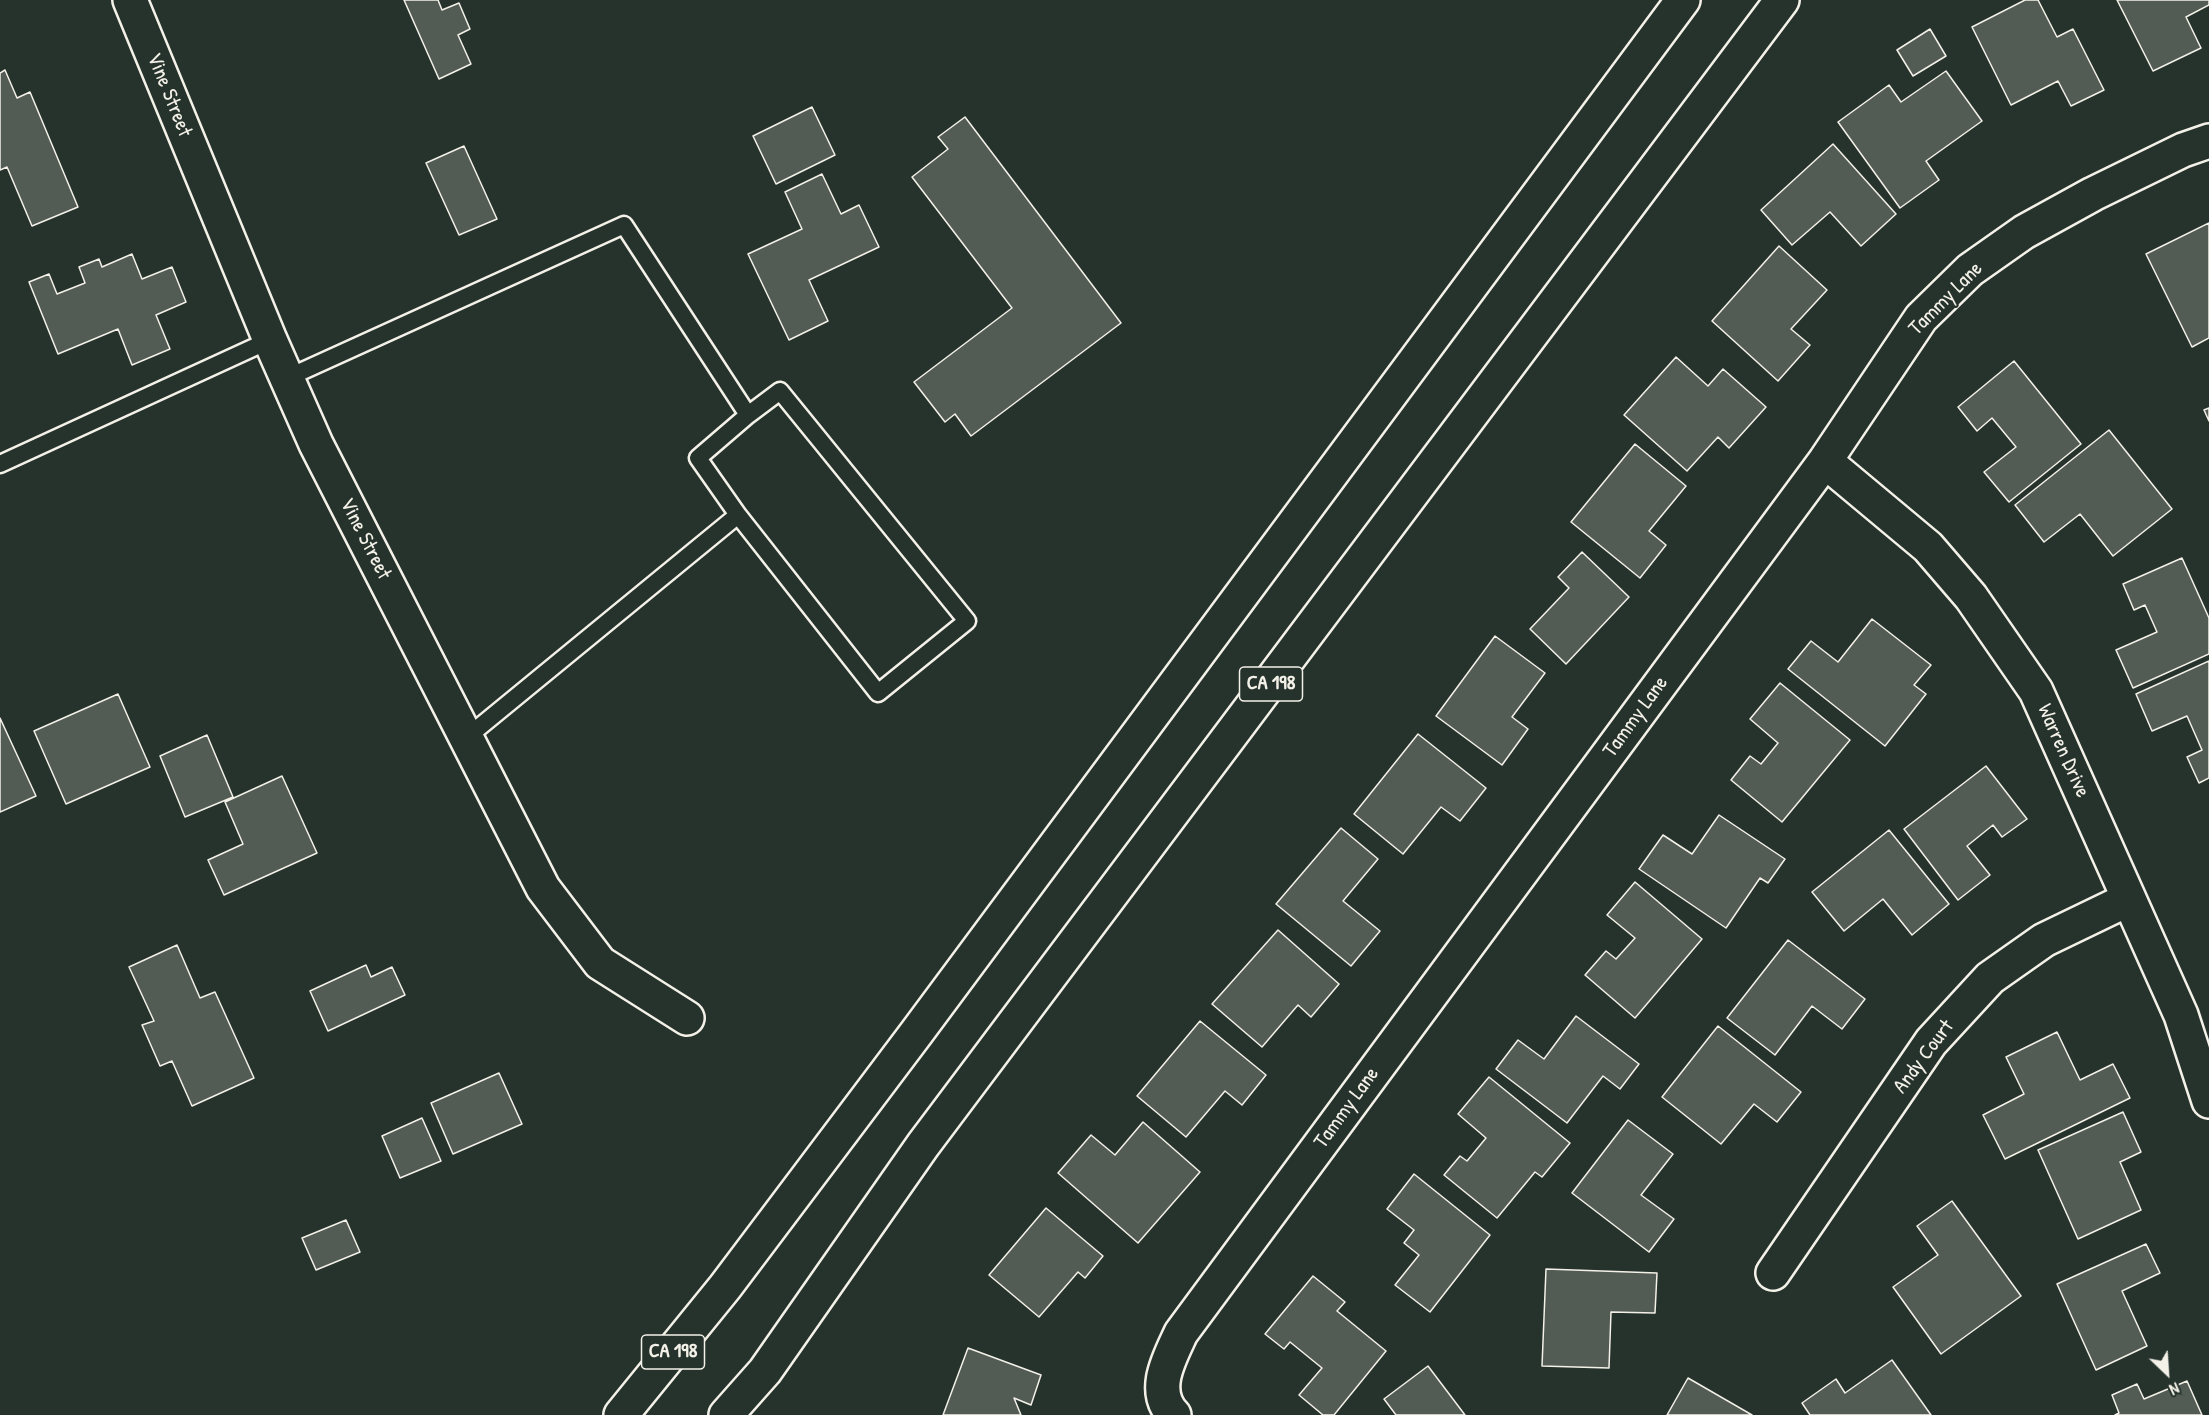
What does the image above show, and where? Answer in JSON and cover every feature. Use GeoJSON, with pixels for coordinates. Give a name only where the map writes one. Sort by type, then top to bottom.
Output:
{"type":"FeatureCollection","features":[{"type":"Feature","properties":{"kind":"main road","name":"Vine Street"},"geometry":{"type":"LineString","coordinates":[[130,0],[270,340],[316,444],[543,888],[600,963],[687,1018]]}},
{"type":"Feature","properties":{"kind":"main road","name":"CA 198"},"geometry":{"type":"LineString","coordinates":[[621,1415],[725,1287],[917,1032],[1683,0]]}},
{"type":"Feature","properties":{"kind":"main road","name":"CA 198"},"geometry":{"type":"LineString","coordinates":[[726,1415],[765,1371],[923,1145],[1782,0]]}},
{"type":"Feature","properties":{"kind":"main road","name":"Tammy Lane"},"geometry":{"type":"LineString","coordinates":[[1169,1405],[1163,1379],[1167,1362],[1181,1333],[1825,461],[1921,318],[1970,270],[2024,232],[2093,194],[2183,150],[2209,141]]}},
{"type":"Feature","properties":{"kind":"main road","name":"Warren Drive"},"geometry":{"type":"LineString","coordinates":[[1825,461],[1928,548],[1978,606],[2036,691],[2181,1015],[2209,1101]]}},
{"type":"Feature","properties":{"kind":"main road","name":"Andy Court"},"geometry":{"type":"LineString","coordinates":[[1773,1273],[1931,1042],[1990,978],[2044,940],[2129,899]]}},
{"type":"Feature","properties":{"kind":"lane"},"geometry":{"type":"LineString","coordinates":[[287,378],[624,225],[747,415]]}},
{"type":"Feature","properties":{"kind":"lane"},"geometry":{"type":"LineString","coordinates":[[0,464],[270,340]]}},
{"type":"Feature","properties":{"kind":"lane"},"geometry":{"type":"LineString","coordinates":[[780,391],[967,621],[878,693],[738,515],[698,458],[747,415],[780,391]]}},
{"type":"Feature","properties":{"kind":"lane"},"geometry":{"type":"LineString","coordinates":[[466,738],[738,515]]}},
{"type":"Feature","properties":{"kind":"building"},"geometry":{"type":"Polygon","coordinates":[[[404,0],[438,0],[442,10],[459,3],[470,29],[458,35],[471,64],[439,79],[404,0]]]}},
{"type":"Feature","properties":{"kind":"building"},"geometry":{"type":"Polygon","coordinates":[[[2025,0],[2038,0],[2057,37],[2073,29],[2104,90],[2071,106],[2058,81],[2011,105],[1972,27],[2025,0]]]}},
{"type":"Feature","properties":{"kind":"building"},"geometry":{"type":"Polygon","coordinates":[[[2117,0],[2209,0],[2209,5],[2186,17],[2201,48],[2153,71],[2117,0]]]}},
{"type":"Feature","properties":{"kind":"building"},"geometry":{"type":"Polygon","coordinates":[[[1930,29],[1946,56],[1913,76],[1897,50],[1930,29]]]}},
{"type":"Feature","properties":{"kind":"building"},"geometry":{"type":"Polygon","coordinates":[[[5,70],[17,98],[30,92],[78,207],[32,226],[7,167],[0,170],[0,73],[5,70]]]}},
{"type":"Feature","properties":{"kind":"building"},"geometry":{"type":"Polygon","coordinates":[[[1946,71],[1982,121],[1926,161],[1939,180],[1900,208],[1838,122],[1889,85],[1901,102],[1946,71]]]}},
{"type":"Feature","properties":{"kind":"building"},"geometry":{"type":"Polygon","coordinates":[[[812,107],[835,155],[776,184],[753,136],[812,107]]]}},
{"type":"Feature","properties":{"kind":"building"},"geometry":{"type":"Polygon","coordinates":[[[965,117],[1121,323],[971,436],[955,414],[945,422],[914,382],[1012,308],[912,177],[948,149],[938,137],[965,117]]]}},
{"type":"Feature","properties":{"kind":"building"},"geometry":{"type":"Polygon","coordinates":[[[1833,144],[1896,214],[1861,246],[1830,212],[1792,245],[1761,210],[1833,144]]]}},
{"type":"Feature","properties":{"kind":"building"},"geometry":{"type":"Polygon","coordinates":[[[464,146],[497,219],[459,235],[426,163],[464,146]]]}},
{"type":"Feature","properties":{"kind":"building"},"geometry":{"type":"Polygon","coordinates":[[[822,174],[841,214],[859,205],[879,247],[809,280],[828,321],[789,340],[748,254],[802,229],[785,192],[822,174]]]}},
{"type":"Feature","properties":{"kind":"building"},"geometry":{"type":"Polygon","coordinates":[[[2209,223],[2209,338],[2192,347],[2146,254],[2209,223]]]}},
{"type":"Feature","properties":{"kind":"building"},"geometry":{"type":"Polygon","coordinates":[[[1779,246],[1827,290],[1791,329],[1810,345],[1778,381],[1712,321],[1779,246]]]}},
{"type":"Feature","properties":{"kind":"building"},"geometry":{"type":"Polygon","coordinates":[[[132,254],[142,279],[172,267],[186,302],[156,315],[170,349],[132,365],[118,329],[58,354],[29,282],[49,274],[57,294],[85,283],[79,267],[99,259],[102,267],[132,254]]]}},
{"type":"Feature","properties":{"kind":"building"},"geometry":{"type":"Polygon","coordinates":[[[1676,357],[1708,386],[1723,369],[1766,407],[1729,448],[1718,437],[1687,471],[1624,415],[1676,357]]]}},
{"type":"Feature","properties":{"kind":"building"},"geometry":{"type":"Polygon","coordinates":[[[2014,361],[2081,444],[2009,502],[1984,472],[2016,447],[1992,418],[1977,431],[1958,407],[2014,361]]]}},
{"type":"Feature","properties":{"kind":"building"},"geometry":{"type":"Polygon","coordinates":[[[2209,408],[2209,421],[2204,410],[2209,408]]]}},
{"type":"Feature","properties":{"kind":"building"},"geometry":{"type":"Polygon","coordinates":[[[2109,430],[2172,509],[2113,556],[2080,514],[2044,542],[2015,505],[2109,430]]]}},
{"type":"Feature","properties":{"kind":"building"},"geometry":{"type":"Polygon","coordinates":[[[1635,444],[1686,486],[1649,531],[1666,545],[1640,578],[1571,522],[1635,444]]]}},
{"type":"Feature","properties":{"kind":"building"},"geometry":{"type":"Polygon","coordinates":[[[1582,552],[1629,597],[1566,664],[1530,629],[1569,588],[1558,577],[1582,552]]]}},
{"type":"Feature","properties":{"kind":"building"},"geometry":{"type":"Polygon","coordinates":[[[2182,558],[2209,618],[2209,654],[2133,688],[2116,650],[2157,632],[2145,605],[2134,610],[2123,584],[2182,558]]]}},
{"type":"Feature","properties":{"kind":"building"},"geometry":{"type":"Polygon","coordinates":[[[1872,619],[1931,665],[1914,685],[1926,694],[1885,746],[1788,669],[1811,641],[1838,662],[1872,619]]]}},
{"type":"Feature","properties":{"kind":"building"},"geometry":{"type":"Polygon","coordinates":[[[1495,636],[1545,673],[1512,717],[1528,729],[1502,765],[1436,716],[1495,636]]]}},
{"type":"Feature","properties":{"kind":"building"},"geometry":{"type":"Polygon","coordinates":[[[2209,661],[2209,778],[2199,783],[2187,757],[2202,750],[2187,716],[2152,731],[2136,694],[2209,661]]]}},
{"type":"Feature","properties":{"kind":"building"},"geometry":{"type":"Polygon","coordinates":[[[1780,683],[1850,740],[1782,822],[1731,780],[1750,756],[1761,764],[1778,743],[1750,719],[1780,683]]]}},
{"type":"Feature","properties":{"kind":"building"},"geometry":{"type":"Polygon","coordinates":[[[118,694],[150,767],[66,804],[34,731],[118,694]]]}},
{"type":"Feature","properties":{"kind":"building"},"geometry":{"type":"Polygon","coordinates":[[[0,718],[36,796],[0,812],[0,718]]]}},
{"type":"Feature","properties":{"kind":"building"},"geometry":{"type":"Polygon","coordinates":[[[1418,734],[1486,788],[1460,821],[1441,807],[1403,854],[1354,814],[1418,734]]]}},
{"type":"Feature","properties":{"kind":"building"},"geometry":{"type":"Polygon","coordinates":[[[207,735],[233,797],[185,817],[160,756],[207,735]]]}},
{"type":"Feature","properties":{"kind":"building"},"geometry":{"type":"Polygon","coordinates":[[[1986,766],[2027,819],[2002,837],[1993,825],[1967,846],[1990,875],[1958,900],[1904,829],[1986,766]]]}},
{"type":"Feature","properties":{"kind":"building"},"geometry":{"type":"Polygon","coordinates":[[[282,776],[317,853],[224,895],[208,860],[243,844],[225,802],[282,776]]]}},
{"type":"Feature","properties":{"kind":"building"},"geometry":{"type":"Polygon","coordinates":[[[1719,815],[1785,859],[1768,883],[1760,878],[1726,928],[1639,869],[1663,835],[1692,854],[1719,815]]]}},
{"type":"Feature","properties":{"kind":"building"},"geometry":{"type":"Polygon","coordinates":[[[1341,828],[1378,859],[1343,901],[1380,931],[1351,966],[1276,904],[1341,828]]]}},
{"type":"Feature","properties":{"kind":"building"},"geometry":{"type":"Polygon","coordinates":[[[1889,830],[1949,904],[1912,935],[1883,899],[1844,931],[1812,892],[1889,830]]]}},
{"type":"Feature","properties":{"kind":"building"},"geometry":{"type":"Polygon","coordinates":[[[1635,882],[1702,939],[1635,1018],[1585,975],[1606,951],[1616,959],[1635,938],[1607,915],[1635,882]]]}},
{"type":"Feature","properties":{"kind":"building"},"geometry":{"type":"Polygon","coordinates":[[[1278,930],[1339,984],[1311,1017],[1298,1005],[1262,1047],[1212,1004],[1278,930]]]}},
{"type":"Feature","properties":{"kind":"building"},"geometry":{"type":"Polygon","coordinates":[[[1788,940],[1865,999],[1842,1029],[1812,1006],[1775,1055],[1727,1018],[1788,940]]]}},
{"type":"Feature","properties":{"kind":"building"},"geometry":{"type":"Polygon","coordinates":[[[177,945],[200,998],[215,992],[254,1078],[192,1106],[172,1061],[160,1066],[142,1025],[154,1021],[129,967],[177,945]]]}},
{"type":"Feature","properties":{"kind":"building"},"geometry":{"type":"Polygon","coordinates":[[[366,965],[371,977],[392,967],[405,995],[328,1031],[310,991],[366,965]]]}},
{"type":"Feature","properties":{"kind":"building"},"geometry":{"type":"Polygon","coordinates":[[[1576,1016],[1639,1064],[1620,1089],[1603,1076],[1567,1123],[1496,1069],[1518,1040],[1544,1059],[1576,1016]]]}},
{"type":"Feature","properties":{"kind":"building"},"geometry":{"type":"Polygon","coordinates":[[[1200,1021],[1266,1075],[1242,1105],[1225,1091],[1186,1137],[1137,1096],[1200,1021]]]}},
{"type":"Feature","properties":{"kind":"building"},"geometry":{"type":"Polygon","coordinates":[[[1718,1026],[1801,1092],[1777,1122],[1754,1104],[1721,1144],[1662,1097],[1718,1026]]]}},
{"type":"Feature","properties":{"kind":"building"},"geometry":{"type":"Polygon","coordinates":[[[2057,1032],[2080,1080],[2113,1064],[2130,1098],[2005,1159],[1983,1115],[2024,1094],[2006,1057],[2057,1032]]]}},
{"type":"Feature","properties":{"kind":"building"},"geometry":{"type":"Polygon","coordinates":[[[499,1073],[522,1124],[453,1154],[431,1103],[499,1073]]]}},
{"type":"Feature","properties":{"kind":"building"},"geometry":{"type":"Polygon","coordinates":[[[1489,1077],[1570,1143],[1542,1177],[1535,1172],[1497,1218],[1444,1175],[1460,1156],[1467,1161],[1486,1138],[1458,1114],[1489,1077]]]}},
{"type":"Feature","properties":{"kind":"building"},"geometry":{"type":"Polygon","coordinates":[[[2123,1112],[2141,1152],[2120,1162],[2141,1210],[2078,1239],[2038,1150],[2123,1112]]]}},
{"type":"Feature","properties":{"kind":"building"},"geometry":{"type":"Polygon","coordinates":[[[422,1118],[441,1161],[400,1178],[382,1136],[422,1118]]]}},
{"type":"Feature","properties":{"kind":"building"},"geometry":{"type":"Polygon","coordinates":[[[1628,1120],[1673,1154],[1641,1195],[1674,1219],[1649,1252],[1572,1193],[1628,1120]]]}},
{"type":"Feature","properties":{"kind":"building"},"geometry":{"type":"Polygon","coordinates":[[[1143,1122],[1200,1172],[1138,1243],[1058,1173],[1091,1135],[1115,1155],[1143,1122]]]}},
{"type":"Feature","properties":{"kind":"building"},"geometry":{"type":"Polygon","coordinates":[[[1414,1174],[1490,1235],[1430,1312],[1395,1285],[1419,1255],[1404,1243],[1414,1230],[1387,1209],[1414,1174]]]}},
{"type":"Feature","properties":{"kind":"building"},"geometry":{"type":"Polygon","coordinates":[[[1952,1201],[2021,1296],[1941,1354],[1893,1287],[1938,1255],[1917,1226],[1952,1201]]]}},
{"type":"Feature","properties":{"kind":"building"},"geometry":{"type":"Polygon","coordinates":[[[1046,1208],[1103,1256],[1085,1278],[1078,1272],[1039,1317],[989,1275],[1046,1208]]]}},
{"type":"Feature","properties":{"kind":"building"},"geometry":{"type":"Polygon","coordinates":[[[346,1220],[360,1252],[316,1270],[302,1238],[346,1220]]]}},
{"type":"Feature","properties":{"kind":"building"},"geometry":{"type":"Polygon","coordinates":[[[2146,1244],[2160,1273],[2122,1291],[2147,1346],[2096,1370],[2057,1284],[2146,1244]]]}},
{"type":"Feature","properties":{"kind":"building"},"geometry":{"type":"Polygon","coordinates":[[[1546,1269],[1657,1273],[1655,1313],[1611,1312],[1609,1368],[1542,1366],[1546,1269]]]}},
{"type":"Feature","properties":{"kind":"building"},"geometry":{"type":"Polygon","coordinates":[[[1313,1276],[1345,1302],[1337,1311],[1386,1351],[1334,1415],[1323,1415],[1299,1395],[1322,1368],[1290,1342],[1284,1349],[1265,1334],[1313,1276]]]}},
{"type":"Feature","properties":{"kind":"building"},"geometry":{"type":"Polygon","coordinates":[[[968,1348],[1041,1375],[1031,1405],[1014,1398],[1021,1415],[943,1415],[968,1348]]]}},
{"type":"Feature","properties":{"kind":"building"},"geometry":{"type":"Polygon","coordinates":[[[1892,1360],[1931,1415],[1810,1415],[1802,1403],[1836,1379],[1845,1393],[1892,1360]]]}},
{"type":"Feature","properties":{"kind":"building"},"geometry":{"type":"Polygon","coordinates":[[[1428,1366],[1465,1415],[1396,1415],[1384,1399],[1428,1366]]]}},
{"type":"Feature","properties":{"kind":"building"},"geometry":{"type":"Polygon","coordinates":[[[1688,1378],[1752,1415],[1667,1415],[1688,1378]]]}},
{"type":"Feature","properties":{"kind":"building"},"geometry":{"type":"Polygon","coordinates":[[[2187,1381],[2202,1415],[2115,1415],[2119,1413],[2112,1395],[2137,1384],[2144,1399],[2187,1381]]]}}]}
